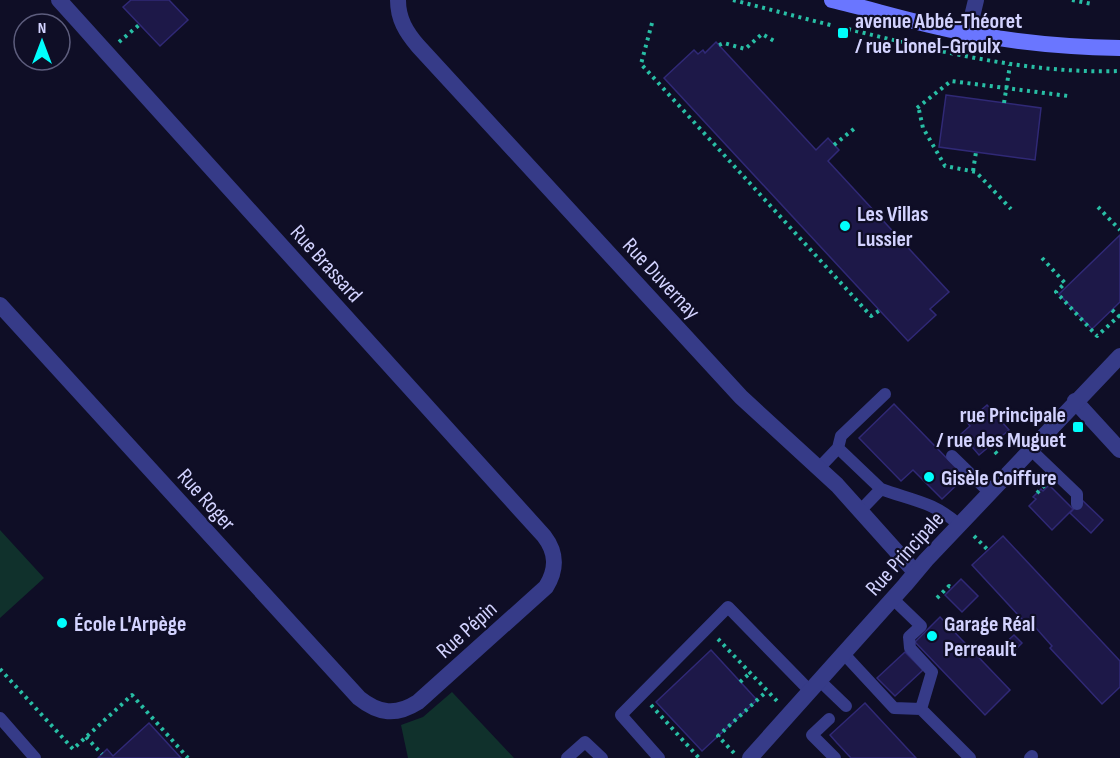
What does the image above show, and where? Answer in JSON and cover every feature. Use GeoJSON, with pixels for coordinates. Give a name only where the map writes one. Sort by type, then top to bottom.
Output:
{"type":"FeatureCollection","features":[{"type":"Feature","properties":{"kind":"main road"},"geometry":{"type":"LineString","coordinates":[[832,0],[968,33],[1045,44],[1120,48]]}},
{"type":"Feature","properties":{"kind":"street","name":"Rue Brassard"},"geometry":{"type":"LineString","coordinates":[[59,0],[544,536],[554,552],[555,559]]}},
{"type":"Feature","properties":{"kind":"street","name":"Rue Duvernay"},"geometry":{"type":"LineString","coordinates":[[398,0],[399,16],[403,27],[418,46],[741,397],[837,485],[915,572]]}},
{"type":"Feature","properties":{"kind":"street"},"geometry":{"type":"LineString","coordinates":[[968,33],[976,0]]}},
{"type":"Feature","properties":{"kind":"street","name":"Rue Roger"},"geometry":{"type":"LineString","coordinates":[[0,306],[359,698],[377,710],[388,712]]}},
{"type":"Feature","properties":{"kind":"street","name":"Rue Principale"},"geometry":{"type":"LineString","coordinates":[[743,756],[815,686],[915,572],[965,529],[989,492],[1120,356]]}},
{"type":"Feature","properties":{"kind":"street"},"geometry":{"type":"LineString","coordinates":[[1075,401],[1120,450]]}},
{"type":"Feature","properties":{"kind":"street","name":"Rue Pépin"},"geometry":{"type":"LineString","coordinates":[[388,712],[398,712],[418,702],[546,587],[552,578],[555,559]]}},
{"type":"Feature","properties":{"kind":"lane"},"geometry":{"type":"LineString","coordinates":[[819,468],[838,448],[841,436],[885,394]]}},
{"type":"Feature","properties":{"kind":"lane"},"geometry":{"type":"LineString","coordinates":[[838,448],[881,489],[925,502],[946,513],[965,529]]}},
{"type":"Feature","properties":{"kind":"lane"},"geometry":{"type":"LineString","coordinates":[[1030,449],[1077,494],[1077,504]]}},
{"type":"Feature","properties":{"kind":"lane"},"geometry":{"type":"LineString","coordinates":[[952,456],[989,492]]}},
{"type":"Feature","properties":{"kind":"lane"},"geometry":{"type":"LineString","coordinates":[[859,512],[881,489]]}},
{"type":"Feature","properties":{"kind":"lane"},"geometry":{"type":"LineString","coordinates":[[893,599],[921,626],[909,637],[910,648],[932,672],[921,710]]}},
{"type":"Feature","properties":{"kind":"lane"},"geometry":{"type":"LineString","coordinates":[[659,758],[621,715],[728,607],[815,686],[846,706]]}},
{"type":"Feature","properties":{"kind":"lane"},"geometry":{"type":"LineString","coordinates":[[844,654],[894,708],[921,710],[970,758]]}},
{"type":"Feature","properties":{"kind":"lane"},"geometry":{"type":"LineString","coordinates":[[0,718],[35,758]]}},
{"type":"Feature","properties":{"kind":"lane"},"geometry":{"type":"LineString","coordinates":[[829,719],[812,735],[835,758]]}},
{"type":"Feature","properties":{"kind":"lane"},"geometry":{"type":"LineString","coordinates":[[567,758],[585,742],[602,758]]}},
{"type":"Feature","properties":{"kind":"path"},"geometry":{"type":"LineString","coordinates":[[733,0],[834,26]]}},
{"type":"Feature","properties":{"kind":"path"},"geometry":{"type":"LineString","coordinates":[[1072,0],[1092,4]]}},
{"type":"Feature","properties":{"kind":"path"},"geometry":{"type":"LineString","coordinates":[[652,23],[641,64],[871,316],[880,310]]}},
{"type":"Feature","properties":{"kind":"path"},"geometry":{"type":"LineString","coordinates":[[107,53],[139,25]]}},
{"type":"Feature","properties":{"kind":"path"},"geometry":{"type":"LineString","coordinates":[[848,29],[1010,65],[1120,71]]}},
{"type":"Feature","properties":{"kind":"path"},"geometry":{"type":"LineString","coordinates":[[719,45],[724,43],[744,49],[762,34],[774,41]]}},
{"type":"Feature","properties":{"kind":"path"},"geometry":{"type":"LineString","coordinates":[[1004,103],[1010,65]]}},
{"type":"Feature","properties":{"kind":"path"},"geometry":{"type":"LineString","coordinates":[[1011,209],[976,172],[945,166],[923,128],[918,109],[951,81],[1068,96]]}},
{"type":"Feature","properties":{"kind":"path"},"geometry":{"type":"LineString","coordinates":[[834,145],[855,128]]}},
{"type":"Feature","properties":{"kind":"path"},"geometry":{"type":"LineString","coordinates":[[973,171],[976,152]]}},
{"type":"Feature","properties":{"kind":"path"},"geometry":{"type":"LineString","coordinates":[[1098,207],[1120,230]]}},
{"type":"Feature","properties":{"kind":"path"},"geometry":{"type":"LineString","coordinates":[[1042,258],[1066,284],[1056,292],[1097,336],[1119,316],[1112,310]]}},
{"type":"Feature","properties":{"kind":"path"},"geometry":{"type":"LineString","coordinates":[[1037,493],[1047,483]]}},
{"type":"Feature","properties":{"kind":"path"},"geometry":{"type":"LineString","coordinates":[[965,529],[988,550]]}},
{"type":"Feature","properties":{"kind":"path"},"geometry":{"type":"LineString","coordinates":[[937,598],[949,586],[952,588]]}},
{"type":"Feature","properties":{"kind":"path"},"geometry":{"type":"LineString","coordinates":[[720,642],[779,704]]}},
{"type":"Feature","properties":{"kind":"path"},"geometry":{"type":"LineString","coordinates":[[0,669],[73,749],[132,695],[189,758]]}},
{"type":"Feature","properties":{"kind":"path"},"geometry":{"type":"LineString","coordinates":[[740,682],[750,673]]}},
{"type":"Feature","properties":{"kind":"path"},"geometry":{"type":"LineString","coordinates":[[743,756],[718,736],[767,691]]}},
{"type":"Feature","properties":{"kind":"path"},"geometry":{"type":"LineString","coordinates":[[656,696],[649,702],[699,758]]}},
{"type":"Feature","properties":{"kind":"path"},"geometry":{"type":"LineString","coordinates":[[86,737],[102,754]]}},
{"type":"Feature","properties":{"kind":"green space"},"geometry":{"type":"Polygon","coordinates":[[[0,530],[44,578],[0,618],[0,530]]]}},
{"type":"Feature","properties":{"kind":"green space"},"geometry":{"type":"Polygon","coordinates":[[[452,692],[514,758],[408,758],[401,725],[423,717],[452,692]]]}},
{"type":"Feature","properties":{"kind":"building"},"geometry":{"type":"Polygon","coordinates":[[[131,0],[169,0],[188,20],[160,46],[123,7],[131,0]]]}},
{"type":"Feature","properties":{"kind":"building","name":"Les Villas Lussier"},"geometry":{"type":"Polygon","coordinates":[[[716,42],[816,150],[828,138],[839,150],[828,161],[949,292],[930,309],[936,315],[908,341],[664,78],[694,50],[698,54],[703,50],[705,53],[716,42]]]}},
{"type":"Feature","properties":{"kind":"building"},"geometry":{"type":"Polygon","coordinates":[[[946,95],[1041,108],[1035,160],[939,147],[946,95]]]}},
{"type":"Feature","properties":{"kind":"building"},"geometry":{"type":"Polygon","coordinates":[[[1120,235],[1120,302],[1092,329],[1059,294],[1120,235]]]}},
{"type":"Feature","properties":{"kind":"building"},"geometry":{"type":"Polygon","coordinates":[[[894,404],[965,477],[942,499],[913,470],[901,481],[859,438],[894,404]]]}},
{"type":"Feature","properties":{"kind":"building"},"geometry":{"type":"Polygon","coordinates":[[[987,405],[1009,430],[979,455],[961,434],[970,426],[967,422],[987,405]]]}},
{"type":"Feature","properties":{"kind":"building"},"geometry":{"type":"Polygon","coordinates":[[[1049,485],[1073,509],[1052,530],[1029,506],[1036,499],[1033,497],[1049,485]]]}},
{"type":"Feature","properties":{"kind":"building"},"geometry":{"type":"Polygon","coordinates":[[[1082,500],[1103,520],[1091,533],[1070,513],[1082,500]]]}},
{"type":"Feature","properties":{"kind":"building"},"geometry":{"type":"Polygon","coordinates":[[[1003,536],[1120,661],[1120,687],[1102,704],[1050,648],[1052,646],[1036,628],[1033,631],[972,565],[1003,536]]]}},
{"type":"Feature","properties":{"kind":"building"},"geometry":{"type":"Polygon","coordinates":[[[961,579],[978,596],[962,612],[945,595],[961,579]]]}},
{"type":"Feature","properties":{"kind":"building"},"geometry":{"type":"Polygon","coordinates":[[[940,617],[1010,690],[985,715],[915,642],[940,617]]]}},
{"type":"Feature","properties":{"kind":"building"},"geometry":{"type":"Polygon","coordinates":[[[1014,635],[1022,643],[1011,654],[1003,645],[1014,635]]]}},
{"type":"Feature","properties":{"kind":"building"},"geometry":{"type":"Polygon","coordinates":[[[711,650],[757,700],[702,751],[656,702],[711,650]]]}},
{"type":"Feature","properties":{"kind":"building"},"geometry":{"type":"Polygon","coordinates":[[[905,652],[923,670],[895,696],[877,678],[905,652]]]}},
{"type":"Feature","properties":{"kind":"building"},"geometry":{"type":"Polygon","coordinates":[[[865,703],[916,758],[851,758],[837,743],[830,735],[865,703]]]}},
{"type":"Feature","properties":{"kind":"building"},"geometry":{"type":"Polygon","coordinates":[[[149,723],[181,758],[98,758],[107,749],[113,756],[149,723]]]}},
{"type":"Feature","properties":{"kind":"place","name":"avenue Abbé-Théoret / rue Lionel-Groulx"},"geometry":{"type":"Point","coordinates":[843,33]}},
{"type":"Feature","properties":{"kind":"place","name":"Les Villas Lussier"},"geometry":{"type":"Point","coordinates":[845,226]}},
{"type":"Feature","properties":{"kind":"place","name":"rue Principale / rue des Muguet"},"geometry":{"type":"Point","coordinates":[1078,427]}},
{"type":"Feature","properties":{"kind":"place","name":"Gisèle Coiffure"},"geometry":{"type":"Point","coordinates":[929,477]}},
{"type":"Feature","properties":{"kind":"place","name":"École L'Arpège"},"geometry":{"type":"Point","coordinates":[62,623]}},
{"type":"Feature","properties":{"kind":"place","name":"Garage Réal Perreault"},"geometry":{"type":"Point","coordinates":[932,636]}}]}
